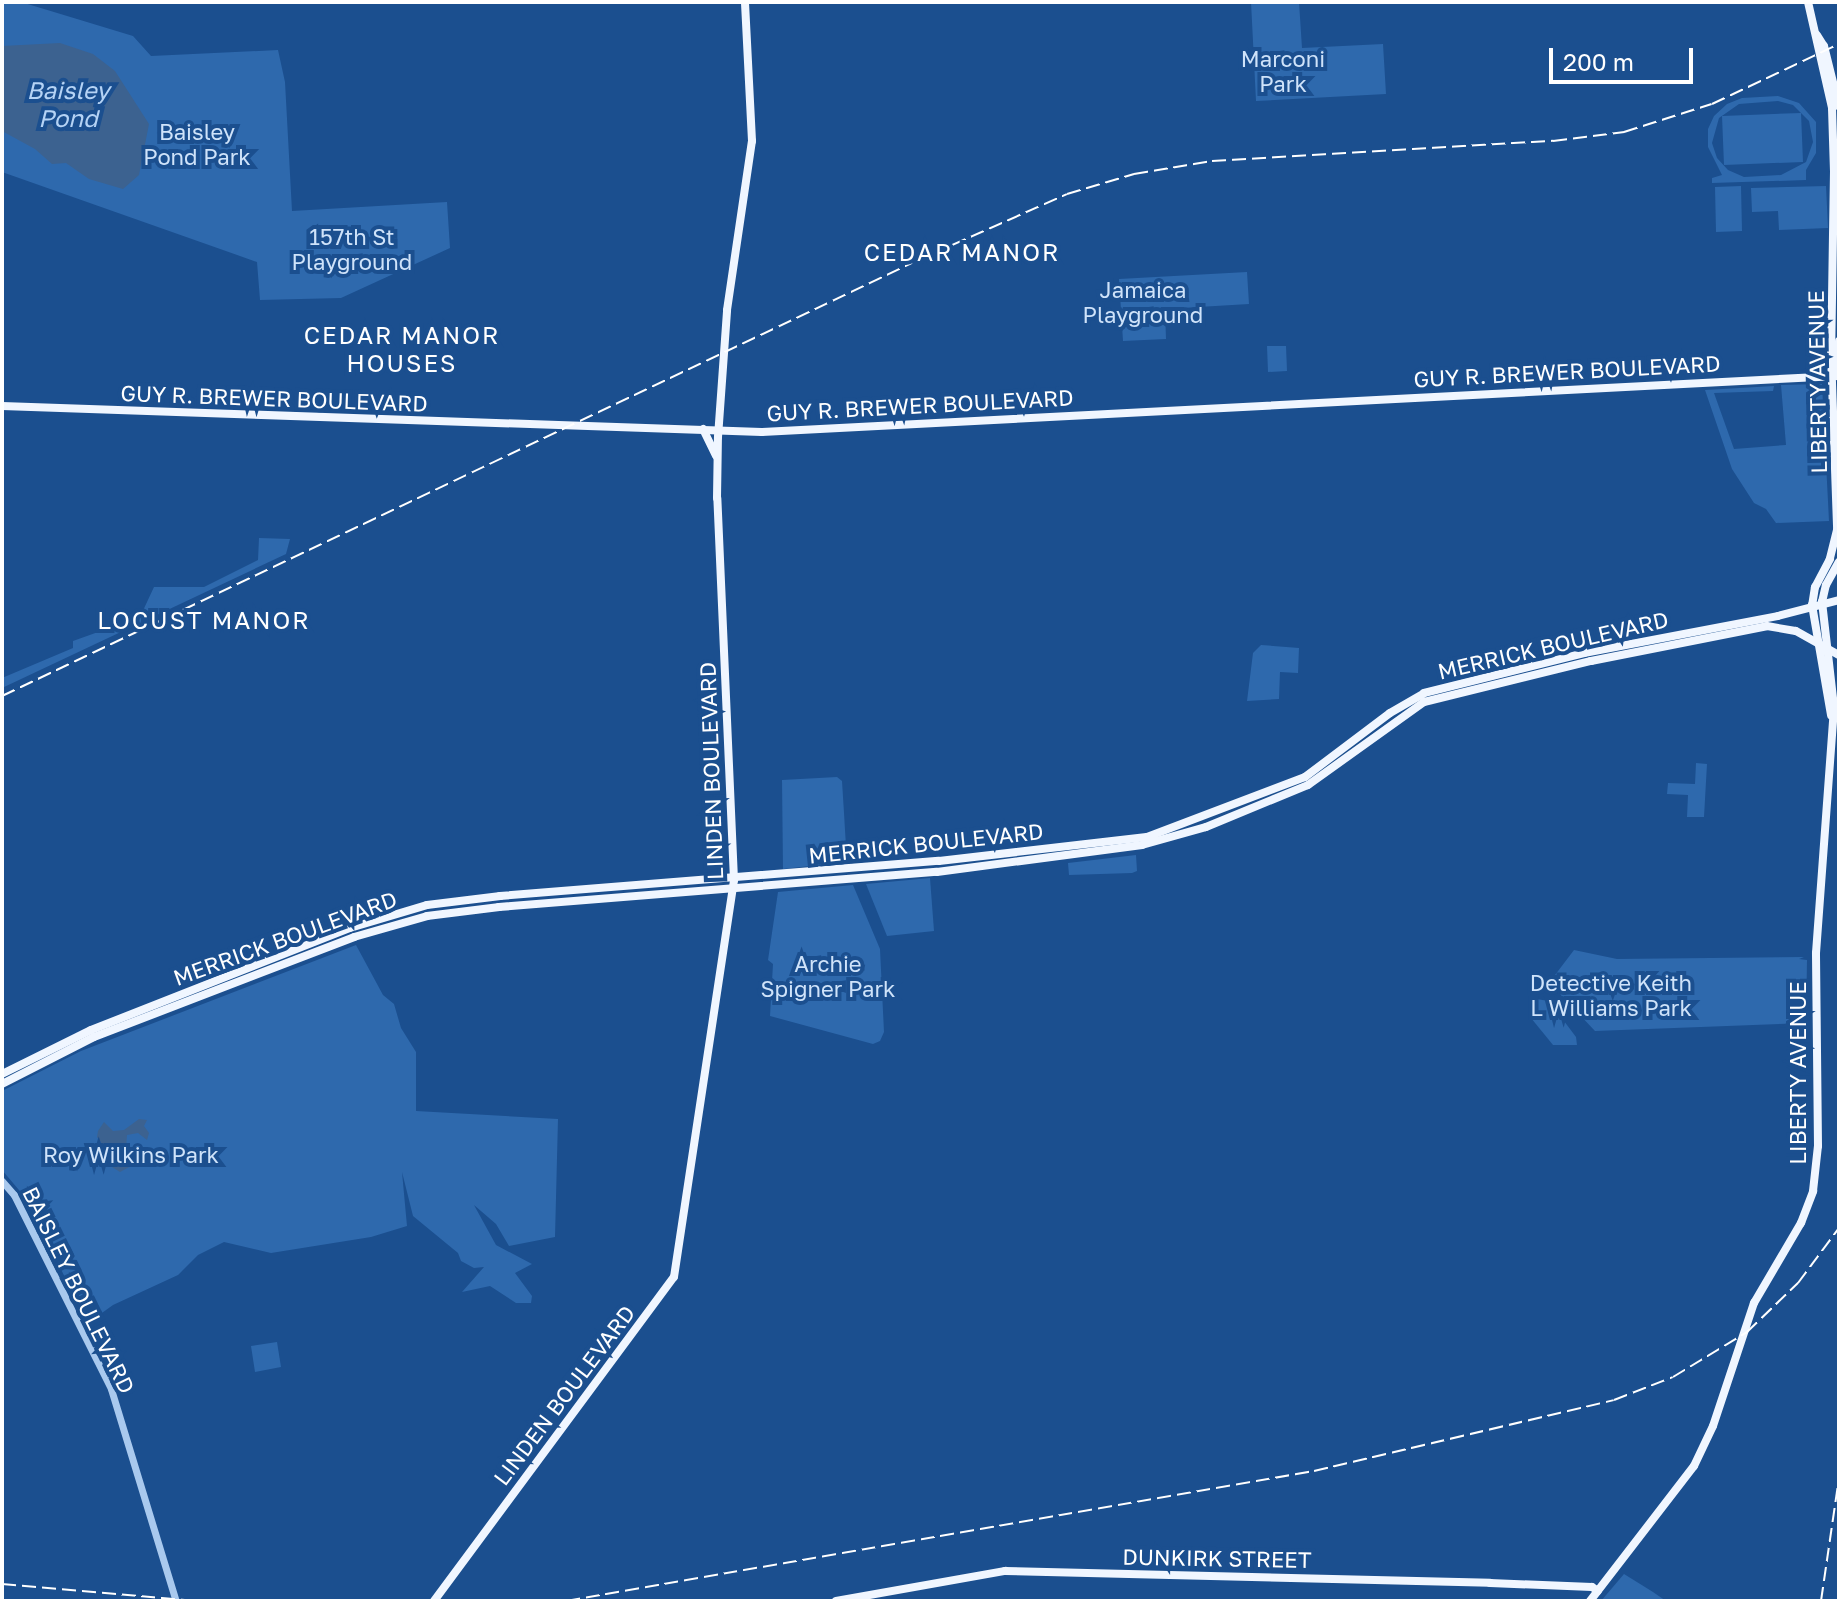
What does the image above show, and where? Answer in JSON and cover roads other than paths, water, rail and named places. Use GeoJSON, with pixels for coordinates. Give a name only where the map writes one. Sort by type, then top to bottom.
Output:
{"type":"FeatureCollection","features":[{"type":"Feature","properties":{"kind":"main road","name":"LINDEN BOULEVARD"},"geometry":{"type":"LineString","coordinates":[[434,1601],[674,1277],[734,885],[718,430],[725,323],[752,141],[745,2]]}},
{"type":"Feature","properties":{"kind":"main road","name":"LIBERTY AVENUE"},"geometry":{"type":"LineString","coordinates":[[1808,2],[1832,118],[1836,234],[1837,530],[1832,555],[1815,587],[1812,605],[1816,642],[1833,724]]}},
{"type":"Feature","properties":{"kind":"main road","name":"LIBERTY AVENUE"},"geometry":{"type":"LineString","coordinates":[[1817,34],[1824,46],[1839,106]]}},
{"type":"Feature","properties":{"kind":"main road","name":"LIBERTY AVENUE"},"geometry":{"type":"LineString","coordinates":[[1836,376],[1839,341]]}},
{"type":"Feature","properties":{"kind":"main road","name":"GUY R. BREWER BOULEVARD"},"geometry":{"type":"LineString","coordinates":[[2,406],[718,430],[823,430],[1836,376]]}},
{"type":"Feature","properties":{"kind":"main road"},"geometry":{"type":"LineString","coordinates":[[703,429],[718,460]]}},
{"type":"Feature","properties":{"kind":"main road","name":"LIBERTY AVENUE"},"geometry":{"type":"LineString","coordinates":[[1590,1601],[1678,1491],[1699,1458],[1754,1303],[1801,1223],[1813,1191],[1818,1146],[1816,948],[1834,703],[1822,602],[1826,585],[1839,562]]}},
{"type":"Feature","properties":{"kind":"main road","name":"MERRICK BOULEVARD"},"geometry":{"type":"LineString","coordinates":[[734,885],[1147,837],[1305,777],[1390,713],[1424,693],[1560,658],[1778,616],[1839,600]]}},
{"type":"Feature","properties":{"kind":"main road","name":"MERRICK BOULEVARD"},"geometry":{"type":"LineString","coordinates":[[2,1074],[91,1030],[350,928],[427,905],[734,885],[1073,856],[1165,840],[1308,785],[1424,702],[1586,662],[1767,626],[1789,629],[1839,655]]}},
{"type":"Feature","properties":{"kind":"main road"},"geometry":{"type":"LineString","coordinates":[[1834,703],[1839,692]]}},
{"type":"Feature","properties":{"kind":"main road","name":"MERRICK BOULEVARD"},"geometry":{"type":"LineString","coordinates":[[2,1084],[94,1037],[354,937],[427,916],[496,902]]}},
{"type":"Feature","properties":{"kind":"main road","name":"DUNKIRK STREET"},"geometry":{"type":"LineString","coordinates":[[836,1601],[1005,1571],[1505,1583],[1592,1587],[1598,1591]]}},
{"type":"Feature","properties":{"kind":"street","name":"BAISLEY BOULEVARD"},"geometry":{"type":"LineString","coordinates":[[2,1181],[27,1220],[111,1389],[176,1601]]}},
{"type":"Feature","properties":{"kind":"water","name":"Baisley Pond"},"geometry":{"type":"Polygon","coordinates":[[[60,43],[93,54],[115,71],[149,124],[139,175],[123,189],[89,179],[66,163],[52,164],[35,149],[2,131],[2,46],[60,43]]]}},
{"type":"Feature","properties":{"kind":"water"},"geometry":{"type":"Polygon","coordinates":[[[139,1119],[147,1120],[144,1126],[149,1133],[147,1140],[138,1133],[127,1135],[126,1149],[144,1149],[151,1160],[150,1167],[135,1164],[120,1172],[112,1167],[113,1152],[106,1150],[97,1137],[98,1131],[104,1122],[113,1131],[124,1130],[139,1119]]]}},
{"type":"Feature","properties":{"kind":"railway"},"geometry":{"type":"LineString","coordinates":[[2,696],[916,261],[1067,194],[1134,174],[1212,161],[1553,141],[1624,132],[1712,104],[1839,44]]}},
{"type":"Feature","properties":{"kind":"railway"},"geometry":{"type":"LineString","coordinates":[[566,1601],[1314,1471],[1614,1400],[1673,1377],[1747,1332],[1798,1283],[1839,1228]]}},
{"type":"Feature","properties":{"kind":"railway"},"geometry":{"type":"LineString","coordinates":[[1821,1601],[1839,1478]]}},
{"type":"Feature","properties":{"kind":"railway"},"geometry":{"type":"LineString","coordinates":[[2,1584],[196,1601]]}},
{"type":"Feature","properties":{"kind":"district","name":"CEDAR MANOR"},"geometry":{"type":"Point","coordinates":[962,252]}},
{"type":"Feature","properties":{"kind":"district","name":"CEDAR MANOR HOUSES"},"geometry":{"type":"Point","coordinates":[402,349]}},
{"type":"Feature","properties":{"kind":"district","name":"LOCUST MANOR"},"geometry":{"type":"Point","coordinates":[204,620]}},
{"type":"Feature","properties":{"kind":"park label","name":"Marconi Park"},"geometry":{"type":"Point","coordinates":[1283,70]}},
{"type":"Feature","properties":{"kind":"park label","name":"Baisley Pond Park"},"geometry":{"type":"Point","coordinates":[197,144]}},
{"type":"Feature","properties":{"kind":"park label","name":"157th St Playground"},"geometry":{"type":"Point","coordinates":[352,248]}},
{"type":"Feature","properties":{"kind":"park label","name":"Jamaica Playground"},"geometry":{"type":"Point","coordinates":[1143,302]}},
{"type":"Feature","properties":{"kind":"park label","name":"Archie Spigner Park"},"geometry":{"type":"Point","coordinates":[828,976]}},
{"type":"Feature","properties":{"kind":"park label","name":"Detective Keith L Williams Park"},"geometry":{"type":"Point","coordinates":[1611,994]}},
{"type":"Feature","properties":{"kind":"park label","name":"Roy Wilkins Park"},"geometry":{"type":"Point","coordinates":[131,1155]}}]}
